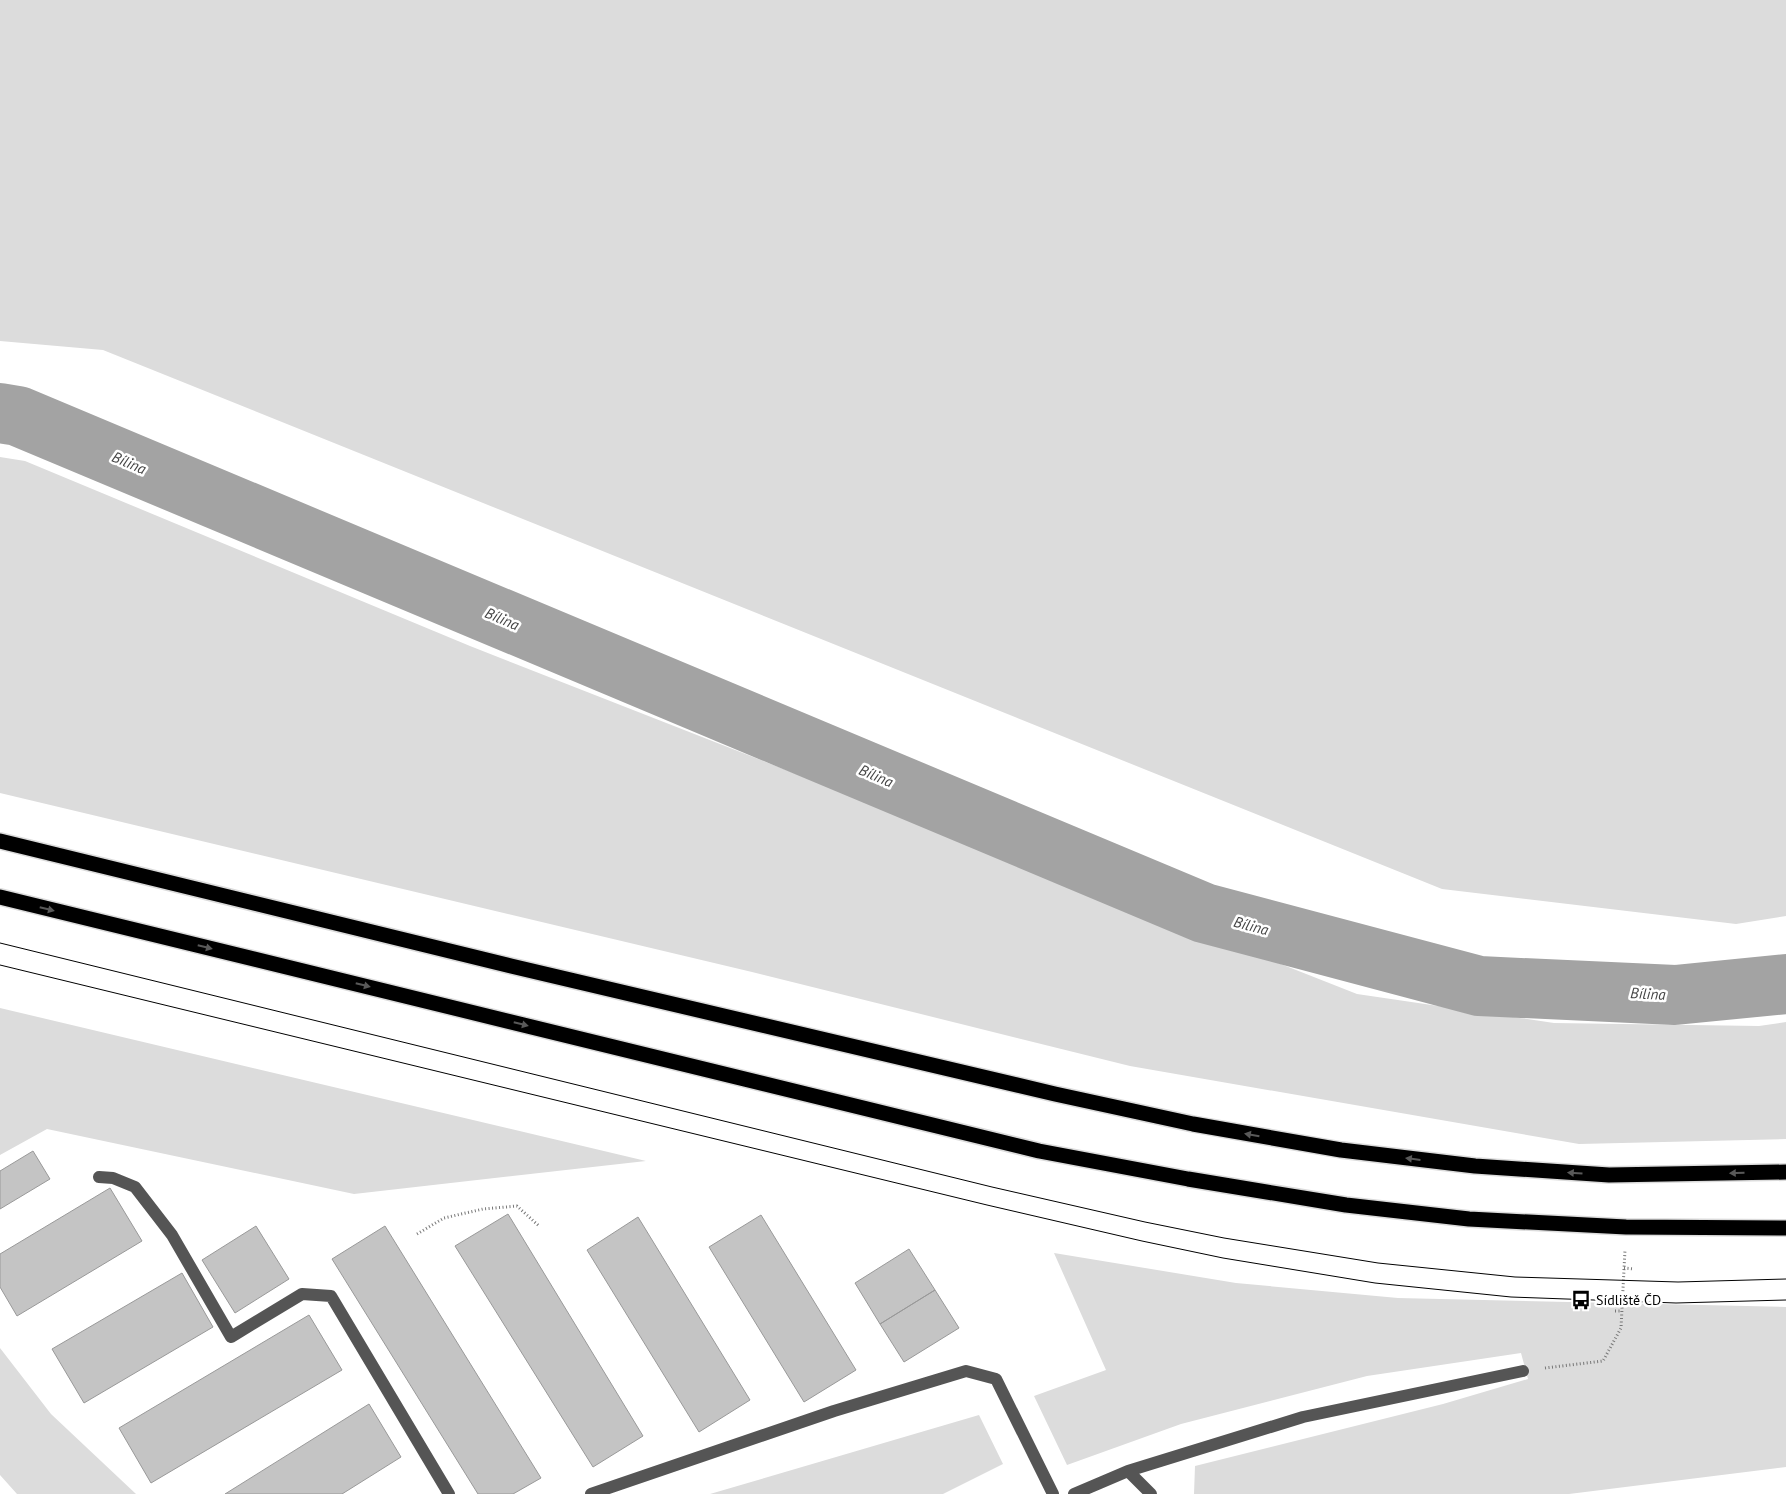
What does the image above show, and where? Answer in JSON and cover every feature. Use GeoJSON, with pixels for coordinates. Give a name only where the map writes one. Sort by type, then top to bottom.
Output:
{"type":"FeatureCollection","features":[{"type":"Feature","properties":{"kind":"highway"},"geometry":{"type":"LineString","coordinates":[[0,841],[521,968],[1193,1124],[1341,1150],[1475,1166],[1609,1175],[1786,1172]]}},
{"type":"Feature","properties":{"kind":"highway"},"geometry":{"type":"LineString","coordinates":[[0,897],[1039,1151],[1188,1179],[1346,1205],[1469,1219],[1626,1227],[1786,1228]]}},
{"type":"Feature","properties":{"kind":"street"},"geometry":{"type":"LineString","coordinates":[[100,1177],[113,1178],[135,1187],[172,1235],[231,1337],[302,1294],[332,1296],[449,1494]]}},
{"type":"Feature","properties":{"kind":"street"},"geometry":{"type":"LineString","coordinates":[[590,1494],[825,1414],[966,1371],[996,1379],[1053,1494]]}},
{"type":"Feature","properties":{"kind":"street"},"geometry":{"type":"LineString","coordinates":[[1074,1494],[1128,1470],[1303,1416],[1523,1371]]}},
{"type":"Feature","properties":{"kind":"street"},"geometry":{"type":"LineString","coordinates":[[1128,1470],[1151,1494]]}},
{"type":"Feature","properties":{"kind":"path"},"geometry":{"type":"LineString","coordinates":[[417,1234],[444,1218],[483,1209],[517,1206],[538,1226]]}},
{"type":"Feature","properties":{"kind":"path"},"geometry":{"type":"LineString","coordinates":[[1523,1371],[1603,1361],[1621,1328],[1626,1227]]}},
{"type":"Feature","properties":{"kind":"path"},"geometry":{"type":"LineString","coordinates":[[1624,1268],[1634,1269]]}},
{"type":"Feature","properties":{"kind":"path"},"geometry":{"type":"LineString","coordinates":[[1615,1311],[1622,1311]]}},
{"type":"Feature","properties":{"kind":"shaded area"},"geometry":{"type":"Polygon","coordinates":[[[0,0],[1786,0],[1786,916],[1736,924],[1442,889],[103,350],[0,341],[0,0]]]}},
{"type":"Feature","properties":{"kind":"shaded area"},"geometry":{"type":"Polygon","coordinates":[[[0,457],[25,461],[470,646],[1357,994],[1554,1023],[1759,1026],[1786,1022],[1786,1139],[1579,1144],[1130,1066],[752,972],[0,793],[0,457]]]}},
{"type":"Feature","properties":{"kind":"shaded area"},"geometry":{"type":"Polygon","coordinates":[[[0,1008],[646,1161],[354,1194],[47,1129],[0,1155],[0,1008]]]}},
{"type":"Feature","properties":{"kind":"shaded area"},"geometry":{"type":"Polygon","coordinates":[[[1054,1253],[1236,1283],[1398,1298],[1786,1307],[1786,1467],[1569,1494],[1194,1494],[1195,1466],[1443,1404],[1528,1379],[1521,1353],[1367,1376],[1181,1424],[1067,1465],[1034,1396],[1106,1370],[1054,1253]]]}},
{"type":"Feature","properties":{"kind":"shaded area"},"geometry":{"type":"Polygon","coordinates":[[[0,1348],[51,1414],[136,1494],[17,1494],[0,1475],[0,1348]]]}},
{"type":"Feature","properties":{"kind":"shaded area"},"geometry":{"type":"Polygon","coordinates":[[[979,1415],[1003,1464],[943,1494],[710,1494],[979,1415]]]}},
{"type":"Feature","properties":{"kind":"building"},"geometry":{"type":"Polygon","coordinates":[[[33,1151],[50,1179],[0,1209],[0,1171],[33,1151]]]}},
{"type":"Feature","properties":{"kind":"building"},"geometry":{"type":"Polygon","coordinates":[[[110,1188],[142,1241],[17,1316],[0,1287],[0,1254],[110,1188]]]}},
{"type":"Feature","properties":{"kind":"building"},"geometry":{"type":"Polygon","coordinates":[[[508,1214],[643,1436],[593,1467],[455,1246],[508,1214]]]}},
{"type":"Feature","properties":{"kind":"building"},"geometry":{"type":"Polygon","coordinates":[[[761,1215],[856,1370],[804,1402],[709,1247],[761,1215]]]}},
{"type":"Feature","properties":{"kind":"building"},"geometry":{"type":"Polygon","coordinates":[[[638,1217],[750,1400],[699,1432],[587,1250],[638,1217]]]}},
{"type":"Feature","properties":{"kind":"building"},"geometry":{"type":"Polygon","coordinates":[[[256,1226],[289,1279],[235,1313],[202,1260],[256,1226]]]}},
{"type":"Feature","properties":{"kind":"building"},"geometry":{"type":"Polygon","coordinates":[[[385,1226],[541,1478],[513,1494],[478,1494],[332,1259],[385,1226]]]}},
{"type":"Feature","properties":{"kind":"building"},"geometry":{"type":"Polygon","coordinates":[[[909,1249],[935,1290],[880,1324],[855,1283],[909,1249]]]}},
{"type":"Feature","properties":{"kind":"building"},"geometry":{"type":"Polygon","coordinates":[[[182,1273],[213,1327],[84,1403],[52,1349],[182,1273]]]}},
{"type":"Feature","properties":{"kind":"building"},"geometry":{"type":"Polygon","coordinates":[[[935,1290],[959,1328],[904,1362],[880,1324],[935,1290]]]}},
{"type":"Feature","properties":{"kind":"building"},"geometry":{"type":"Polygon","coordinates":[[[309,1315],[342,1370],[151,1483],[119,1428],[309,1315]]]}},
{"type":"Feature","properties":{"kind":"building"},"geometry":{"type":"Polygon","coordinates":[[[369,1404],[401,1457],[342,1494],[225,1494],[369,1404]]]}},
{"type":"Feature","properties":{"kind":"waterway","name":"Bílina"},"geometry":{"type":"LineString","coordinates":[[0,413],[18,416],[1204,913],[1479,986],[1675,995],[1786,984]]}},
{"type":"Feature","properties":{"kind":"tram line"},"geometry":{"type":"LineString","coordinates":[[0,943],[992,1187],[1224,1238],[1378,1263],[1515,1277],[1678,1282],[1786,1279]]}},
{"type":"Feature","properties":{"kind":"tram line"},"geometry":{"type":"LineString","coordinates":[[0,965],[987,1205],[1223,1258],[1375,1283],[1511,1297],[1676,1303],[1786,1300]]}},
{"type":"Feature","properties":{"kind":"place","name":"Sídliště ČD"},"geometry":{"type":"Point","coordinates":[1581,1300]}}]}
